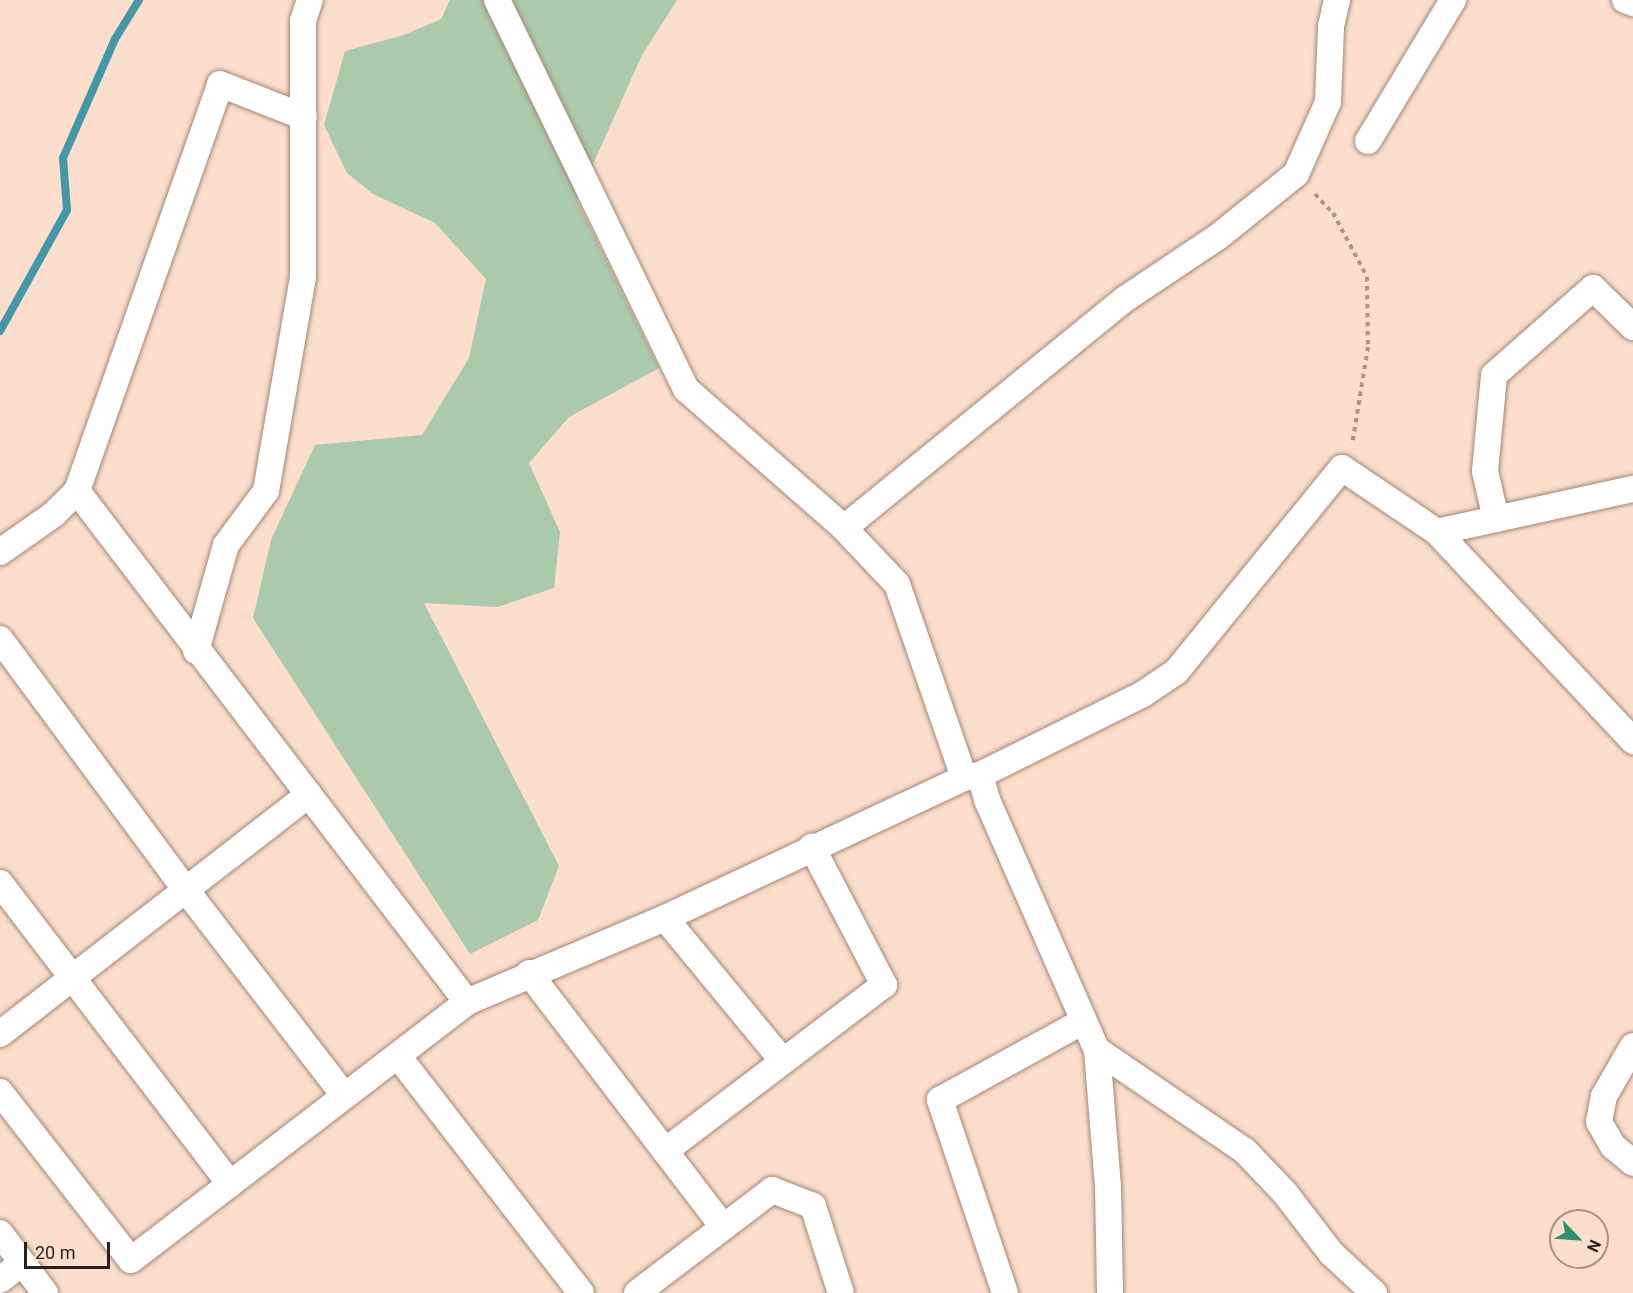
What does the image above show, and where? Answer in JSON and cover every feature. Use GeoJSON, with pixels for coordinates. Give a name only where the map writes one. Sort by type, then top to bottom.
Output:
{"type":"FeatureCollection","features":[{"type":"Feature","properties":{"kind":"street"},"geometry":{"type":"LineString","coordinates":[[196,651],[226,545],[266,490],[303,277],[303,21],[310,0]]}},
{"type":"Feature","properties":{"kind":"street"},"geometry":{"type":"LineString","coordinates":[[497,0],[686,389],[844,528],[897,585],[972,776],[987,800],[1053,944],[1082,1022],[1097,1050],[1108,1187],[1110,1293]]}},
{"type":"Feature","properties":{"kind":"street"},"geometry":{"type":"LineString","coordinates":[[844,528],[1125,299],[1219,236],[1296,174],[1328,102],[1331,26],[1337,0]]}},
{"type":"Feature","properties":{"kind":"street"},"geometry":{"type":"LineString","coordinates":[[1368,141],[1453,0]]}},
{"type":"Feature","properties":{"kind":"street"},"geometry":{"type":"LineString","coordinates":[[1625,0],[1633,3]]}},
{"type":"Feature","properties":{"kind":"street"},"geometry":{"type":"LineString","coordinates":[[0,552],[54,514],[77,491],[220,84],[304,117]]}},
{"type":"Feature","properties":{"kind":"street"},"geometry":{"type":"LineString","coordinates":[[1496,519],[1485,471],[1494,375],[1593,288],[1633,327]]}},
{"type":"Feature","properties":{"kind":"street"},"geometry":{"type":"LineString","coordinates":[[0,1092],[131,1260],[467,1002],[530,973],[665,918],[812,847],[972,776],[1143,694],[1176,672],[1342,468],[1437,532],[1633,741]]}},
{"type":"Feature","properties":{"kind":"street"},"geometry":{"type":"LineString","coordinates":[[1437,532],[1633,489]]}},
{"type":"Feature","properties":{"kind":"street"},"geometry":{"type":"LineString","coordinates":[[77,491],[196,651],[309,794],[467,1002]]}},
{"type":"Feature","properties":{"kind":"street"},"geometry":{"type":"LineString","coordinates":[[0,639],[186,890],[344,1095]]}},
{"type":"Feature","properties":{"kind":"street"},"geometry":{"type":"LineString","coordinates":[[0,1034],[70,976],[186,890],[309,794]]}},
{"type":"Feature","properties":{"kind":"street"},"geometry":{"type":"LineString","coordinates":[[665,1151],[782,1060],[884,985],[812,847]]}},
{"type":"Feature","properties":{"kind":"street"},"geometry":{"type":"LineString","coordinates":[[0,883],[230,1184]]}},
{"type":"Feature","properties":{"kind":"street"},"geometry":{"type":"LineString","coordinates":[[665,918],[782,1060]]}},
{"type":"Feature","properties":{"kind":"street"},"geometry":{"type":"LineString","coordinates":[[530,973],[723,1227]]}},
{"type":"Feature","properties":{"kind":"street"},"geometry":{"type":"LineString","coordinates":[[1005,1293],[940,1100],[1082,1022]]}},
{"type":"Feature","properties":{"kind":"street"},"geometry":{"type":"LineString","coordinates":[[1633,1046],[1604,1096],[1599,1122],[1613,1146],[1633,1163]]}},
{"type":"Feature","properties":{"kind":"street"},"geometry":{"type":"LineString","coordinates":[[1097,1050],[1245,1151],[1285,1193],[1330,1253],[1374,1293]]}},
{"type":"Feature","properties":{"kind":"street"},"geometry":{"type":"LineString","coordinates":[[398,1056],[581,1293]]}},
{"type":"Feature","properties":{"kind":"street"},"geometry":{"type":"LineString","coordinates":[[637,1293],[772,1190],[813,1206],[841,1293]]}},
{"type":"Feature","properties":{"kind":"street"},"geometry":{"type":"LineString","coordinates":[[0,1233],[45,1293]]}},
{"type":"Feature","properties":{"kind":"street"},"geometry":{"type":"LineString","coordinates":[[0,1280],[22,1263]]}},
{"type":"Feature","properties":{"kind":"path"},"geometry":{"type":"LineString","coordinates":[[1296,174],[1333,213],[1367,277],[1368,348],[1352,444],[1342,468]]}},
{"type":"Feature","properties":{"kind":"green space"},"geometry":{"type":"Polygon","coordinates":[[[450,0],[677,0],[642,55],[577,200],[659,368],[569,417],[529,463],[560,532],[554,588],[498,607],[424,603],[559,866],[538,920],[470,954],[253,618],[271,540],[315,445],[422,435],[469,358],[486,279],[435,223],[373,194],[347,173],[324,125],[345,51],[404,35],[441,19],[450,0]]]}},
{"type":"Feature","properties":{"kind":"waterway"},"geometry":{"type":"LineString","coordinates":[[0,331],[67,210],[63,158],[115,39],[139,0]]}}]}
